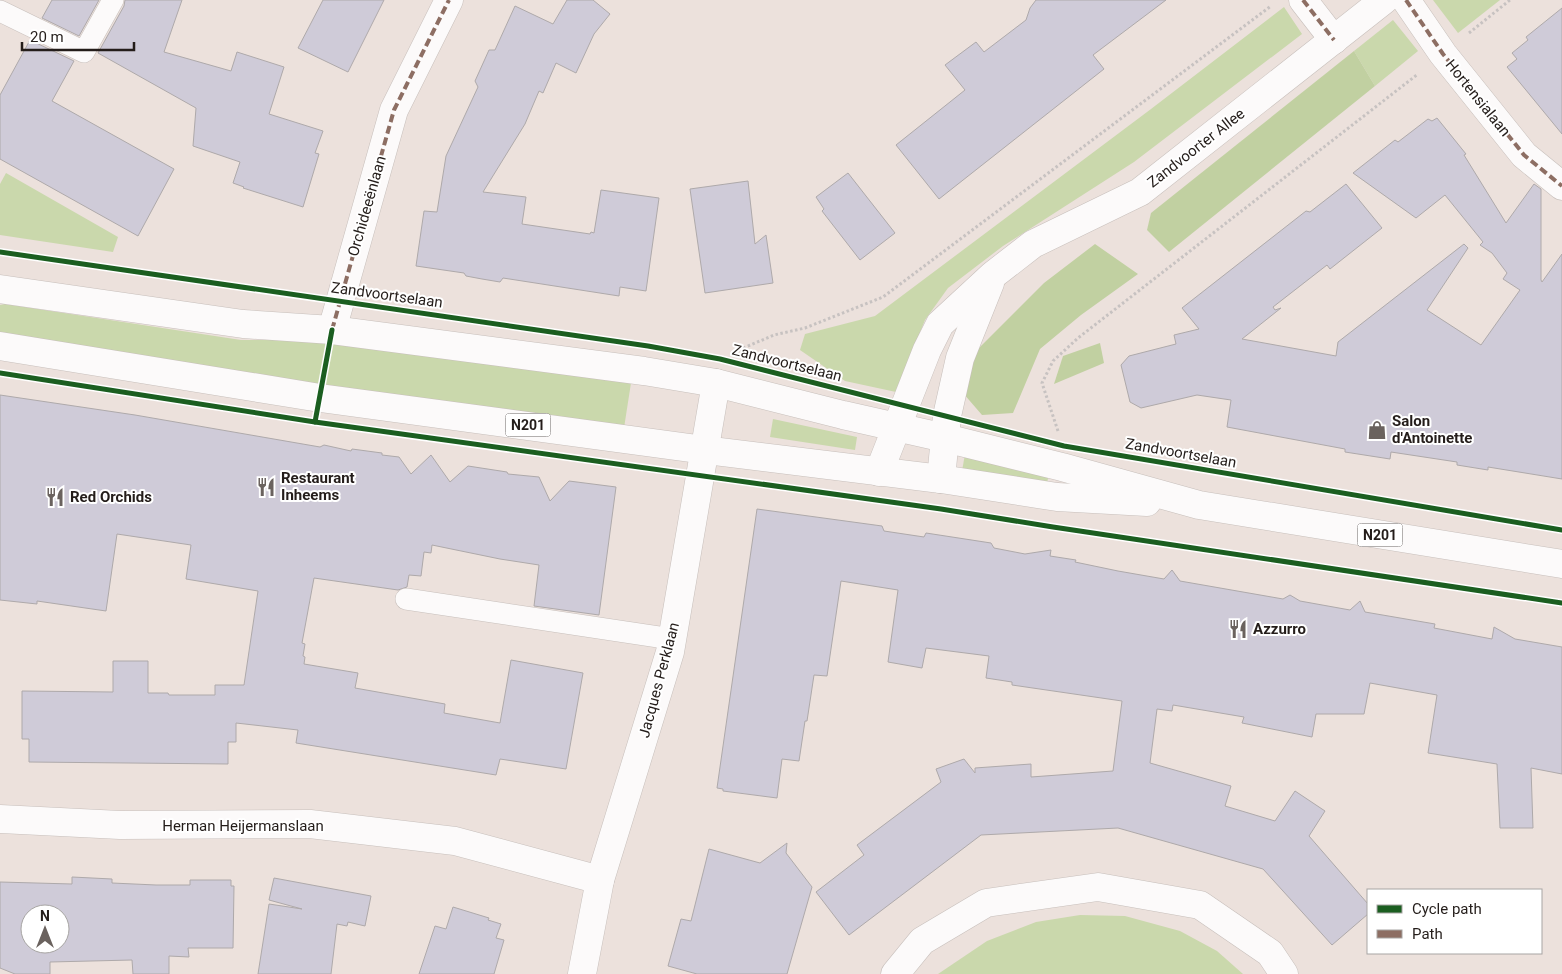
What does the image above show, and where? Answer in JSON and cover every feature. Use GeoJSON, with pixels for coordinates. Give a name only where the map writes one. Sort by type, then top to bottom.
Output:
{"type":"FeatureCollection","features":[{"type":"Feature","properties":{"kind":"street","name":"Orchideeënlaan"},"geometry":{"type":"LineString","coordinates":[[332,330],[394,110],[449,0]]}},
{"type":"Feature","properties":{"kind":"street"},"geometry":{"type":"LineString","coordinates":[[1303,0],[1334,40]]}},
{"type":"Feature","properties":{"kind":"street","name":"Zandvoorter Allee"},"geometry":{"type":"LineString","coordinates":[[879,472],[927,350],[940,324],[993,275],[1033,244],[1140,192],[1384,0]]}},
{"type":"Feature","properties":{"kind":"street","name":"Hortensialaan"},"geometry":{"type":"LineString","coordinates":[[1406,0],[1443,54],[1524,155],[1562,186]]}},
{"type":"Feature","properties":{"kind":"street"},"geometry":{"type":"LineString","coordinates":[[941,479],[947,416],[960,358],[993,275]]}},
{"type":"Feature","properties":{"kind":"street","name":"N201"},"geometry":{"type":"LineString","coordinates":[[0,289],[243,324],[332,330],[644,371],[718,371],[897,427],[1062,467],[1199,505],[1562,564]]}},
{"type":"Feature","properties":{"kind":"street","name":"N201"},"geometry":{"type":"LineString","coordinates":[[0,346],[320,398],[705,450],[941,479],[1057,498],[1199,505]]}},
{"type":"Feature","properties":{"kind":"street","name":"Jacques Perklaan"},"geometry":{"type":"LineString","coordinates":[[582,974],[600,880],[670,652],[718,371]]}},
{"type":"Feature","properties":{"kind":"street","name":"Herman Heijermanslaan"},"geometry":{"type":"LineString","coordinates":[[0,819],[120,825],[310,824],[455,841],[600,880]]}},
{"type":"Feature","properties":{"kind":"street"},"geometry":{"type":"LineString","coordinates":[[895,974],[922,941],[986,903],[1098,887],[1200,905],[1270,953],[1284,974]]}},
{"type":"Feature","properties":{"kind":"lane"},"geometry":{"type":"LineString","coordinates":[[0,11],[84,52],[113,0]]}},
{"type":"Feature","properties":{"kind":"lane"},"geometry":{"type":"LineString","coordinates":[[406,598],[672,639]]}},
{"type":"Feature","properties":{"kind":"path"},"geometry":{"type":"LineString","coordinates":[[1062,467],[1064,446],[1054,422],[1042,383],[1052,361],[1078,338],[1510,0]]}},
{"type":"Feature","properties":{"kind":"path"},"geometry":{"type":"LineString","coordinates":[[718,371],[774,335],[805,328],[883,297],[1271,6]]}},
{"type":"Feature","properties":{"kind":"green space"},"geometry":{"type":"Polygon","coordinates":[[[1433,0],[1500,0],[1458,33],[1433,0]]]}},
{"type":"Feature","properties":{"kind":"green space"},"geometry":{"type":"Polygon","coordinates":[[[1284,7],[1302,34],[1134,162],[1003,246],[948,288],[925,320],[896,392],[845,381],[800,350],[805,334],[875,316],[1284,7]]]}},
{"type":"Feature","properties":{"kind":"green space"},"geometry":{"type":"Polygon","coordinates":[[[1393,20],[1418,51],[1375,86],[1354,51],[1393,20]]]}},
{"type":"Feature","properties":{"kind":"green space"},"geometry":{"type":"Polygon","coordinates":[[[1354,51],[1375,86],[1169,252],[1147,230],[1151,213],[1354,51]]]}},
{"type":"Feature","properties":{"kind":"green space"},"geometry":{"type":"Polygon","coordinates":[[[6,173],[118,237],[113,252],[0,235],[0,184],[6,173]]]}},
{"type":"Feature","properties":{"kind":"green space"},"geometry":{"type":"Polygon","coordinates":[[[1095,244],[1138,274],[1081,315],[1040,349],[1013,413],[982,415],[963,393],[976,351],[1044,283],[1095,244]]]}},
{"type":"Feature","properties":{"kind":"green space"},"geometry":{"type":"Polygon","coordinates":[[[5,304],[241,340],[358,340],[631,383],[624,428],[347,390],[0,333],[0,305],[5,304]]]}},
{"type":"Feature","properties":{"kind":"green space"},"geometry":{"type":"Polygon","coordinates":[[[1100,343],[1104,363],[1054,384],[1063,356],[1100,343]]]}},
{"type":"Feature","properties":{"kind":"green space"},"geometry":{"type":"Polygon","coordinates":[[[773,419],[857,437],[855,450],[770,437],[773,419]]]}},
{"type":"Feature","properties":{"kind":"green space"},"geometry":{"type":"Polygon","coordinates":[[[965,454],[1049,472],[1047,484],[962,471],[965,454]]]}},
{"type":"Feature","properties":{"kind":"green space"},"geometry":{"type":"Polygon","coordinates":[[[1080,915],[1125,916],[1180,931],[1217,951],[1243,974],[938,974],[987,941],[1036,922],[1080,915]]]}},
{"type":"Feature","properties":{"kind":"building"},"geometry":{"type":"Polygon","coordinates":[[[52,0],[99,0],[79,36],[42,18],[52,0]]]}},
{"type":"Feature","properties":{"kind":"building"},"geometry":{"type":"Polygon","coordinates":[[[125,0],[182,0],[164,52],[231,71],[237,52],[284,67],[269,114],[323,131],[315,153],[319,154],[303,207],[233,183],[240,162],[193,146],[196,108],[98,53],[124,6],[125,0]]]}},
{"type":"Feature","properties":{"kind":"building"},"geometry":{"type":"Polygon","coordinates":[[[323,0],[384,0],[348,72],[298,48],[323,0]]]}},
{"type":"Feature","properties":{"kind":"building"},"geometry":{"type":"Polygon","coordinates":[[[567,0],[593,0],[610,14],[594,34],[576,73],[556,63],[543,93],[539,91],[525,124],[483,192],[526,197],[522,224],[590,234],[591,232],[594,233],[601,190],[659,198],[646,291],[620,287],[619,296],[503,278],[500,282],[466,276],[464,273],[416,266],[424,211],[437,212],[446,156],[478,87],[475,81],[489,50],[495,50],[515,6],[553,24],[567,0]]]}},
{"type":"Feature","properties":{"kind":"building"},"geometry":{"type":"Polygon","coordinates":[[[1036,0],[1166,0],[1093,55],[1104,69],[939,199],[896,145],[965,90],[945,65],[976,42],[984,52],[1026,20],[1030,8],[1036,0]]]}},
{"type":"Feature","properties":{"kind":"building"},"geometry":{"type":"Polygon","coordinates":[[[1562,8],[1562,134],[1507,67],[1517,59],[1512,53],[1528,40],[1526,37],[1562,8]]]}},
{"type":"Feature","properties":{"kind":"building"},"geometry":{"type":"Polygon","coordinates":[[[30,40],[74,61],[52,101],[174,169],[138,236],[0,159],[0,95],[30,40]]]}},
{"type":"Feature","properties":{"kind":"building"},"geometry":{"type":"Polygon","coordinates":[[[1437,118],[1466,154],[1464,155],[1506,223],[1534,184],[1541,189],[1542,282],[1562,254],[1562,479],[1488,467],[1488,470],[1457,465],[1457,462],[1391,452],[1390,459],[1345,452],[1345,449],[1227,427],[1231,400],[1197,395],[1141,408],[1130,402],[1121,365],[1129,356],[1176,344],[1174,335],[1199,329],[1182,308],[1306,211],[1310,212],[1346,184],[1382,228],[1330,269],[1327,265],[1273,307],[1275,310],[1281,308],[1242,339],[1336,356],[1338,342],[1464,244],[1468,248],[1427,310],[1481,345],[1520,290],[1503,279],[1507,273],[1492,253],[1480,245],[1483,242],[1445,195],[1416,218],[1353,173],[1395,140],[1398,142],[1428,119],[1432,121],[1437,118]]]}},
{"type":"Feature","properties":{"kind":"building"},"geometry":{"type":"Polygon","coordinates":[[[848,173],[895,233],[860,260],[822,211],[824,209],[816,197],[848,173]]]}},
{"type":"Feature","properties":{"kind":"building"},"geometry":{"type":"Polygon","coordinates":[[[748,181],[755,244],[766,235],[773,283],[705,293],[690,189],[748,181]]]}},
{"type":"Feature","properties":{"kind":"building"},"geometry":{"type":"Polygon","coordinates":[[[0,395],[135,415],[320,447],[324,445],[351,451],[352,449],[382,453],[382,455],[399,457],[411,474],[431,455],[450,482],[468,466],[507,472],[508,474],[539,477],[550,501],[569,481],[616,487],[599,615],[534,606],[539,565],[432,545],[431,553],[424,552],[421,576],[409,575],[407,587],[398,590],[314,578],[302,643],[305,644],[304,664],[358,673],[355,688],[445,704],[444,713],[500,723],[511,660],[583,673],[566,769],[500,759],[496,775],[296,743],[298,730],[236,723],[236,742],[228,742],[228,764],[29,762],[29,739],[22,739],[22,691],[113,692],[113,661],[148,661],[148,693],[215,695],[215,685],[244,685],[258,591],[186,579],[191,545],[117,534],[106,611],[37,601],[37,604],[0,600],[0,395]]]}},
{"type":"Feature","properties":{"kind":"building"},"geometry":{"type":"Polygon","coordinates":[[[757,509],[882,526],[884,531],[924,537],[926,533],[991,543],[994,548],[1025,554],[1051,550],[1050,556],[1164,579],[1172,570],[1180,581],[1283,599],[1290,595],[1300,601],[1350,610],[1360,601],[1365,612],[1435,624],[1434,628],[1492,639],[1494,627],[1515,639],[1562,647],[1562,774],[1531,768],[1533,828],[1500,828],[1497,764],[1428,753],[1437,695],[1370,683],[1364,714],[1316,714],[1312,737],[1242,723],[1244,717],[1173,705],[1172,711],[1157,709],[1150,763],[1231,786],[1225,806],[1275,821],[1295,791],[1325,811],[1309,836],[1367,903],[1367,915],[1332,945],[1263,869],[1118,828],[981,835],[849,935],[816,892],[864,855],[857,845],[941,782],[936,769],[964,759],[975,773],[975,768],[1031,764],[1031,777],[1113,771],[1122,701],[1012,685],[1012,682],[986,678],[989,656],[926,648],[922,668],[888,662],[898,590],[841,581],[827,676],[814,675],[799,761],[782,759],[777,798],[723,791],[723,789],[717,788],[757,509]]]}},
{"type":"Feature","properties":{"kind":"building"},"geometry":{"type":"Polygon","coordinates":[[[787,843],[786,853],[812,887],[787,974],[697,974],[668,966],[681,919],[691,921],[709,849],[760,863],[787,843]]]}},
{"type":"Feature","properties":{"kind":"building"},"geometry":{"type":"Polygon","coordinates":[[[72,877],[112,879],[112,883],[190,885],[190,880],[231,880],[231,886],[234,886],[233,948],[188,948],[189,957],[169,956],[169,974],[133,974],[132,960],[50,962],[50,974],[15,974],[0,968],[0,882],[72,884],[72,877]]]}},
{"type":"Feature","properties":{"kind":"building"},"geometry":{"type":"Polygon","coordinates":[[[274,878],[371,896],[365,926],[348,922],[347,926],[337,924],[331,974],[258,974],[269,904],[302,909],[269,900],[274,878]]]}},
{"type":"Feature","properties":{"kind":"building"},"geometry":{"type":"Polygon","coordinates":[[[453,907],[489,918],[488,920],[501,924],[496,938],[504,940],[494,974],[419,974],[435,926],[446,929],[453,907]]]}},
{"type":"Feature","properties":{"kind":"marked path"},"geometry":{"type":"LineString","coordinates":[[332,330],[394,110],[449,0]]}},
{"type":"Feature","properties":{"kind":"marked path"},"geometry":{"type":"LineString","coordinates":[[1303,0],[1334,40]]}},
{"type":"Feature","properties":{"kind":"marked path"},"geometry":{"type":"LineString","coordinates":[[1406,0],[1443,54],[1524,155],[1562,186]]}},
{"type":"Feature","properties":{"kind":"cycle path","name":"Zandvoortselaan"},"geometry":{"type":"LineString","coordinates":[[0,252],[648,346],[720,359],[1064,446],[1562,530]]}},
{"type":"Feature","properties":{"kind":"cycle path"},"geometry":{"type":"LineString","coordinates":[[315,422],[332,330]]}},
{"type":"Feature","properties":{"kind":"cycle path"},"geometry":{"type":"LineString","coordinates":[[0,373],[315,422],[941,509],[1562,603]]}},
{"type":"Feature","properties":{"kind":"place","name":"Salon d'Antoinette"},"geometry":{"type":"Point","coordinates":[1377,430]}},
{"type":"Feature","properties":{"kind":"place","name":"Restaurant Inheems"},"geometry":{"type":"Point","coordinates":[266,487]}},
{"type":"Feature","properties":{"kind":"place","name":"Red Orchids"},"geometry":{"type":"Point","coordinates":[55,497]}},
{"type":"Feature","properties":{"kind":"place","name":"Azzurro"},"geometry":{"type":"Point","coordinates":[1238,629]}}]}
